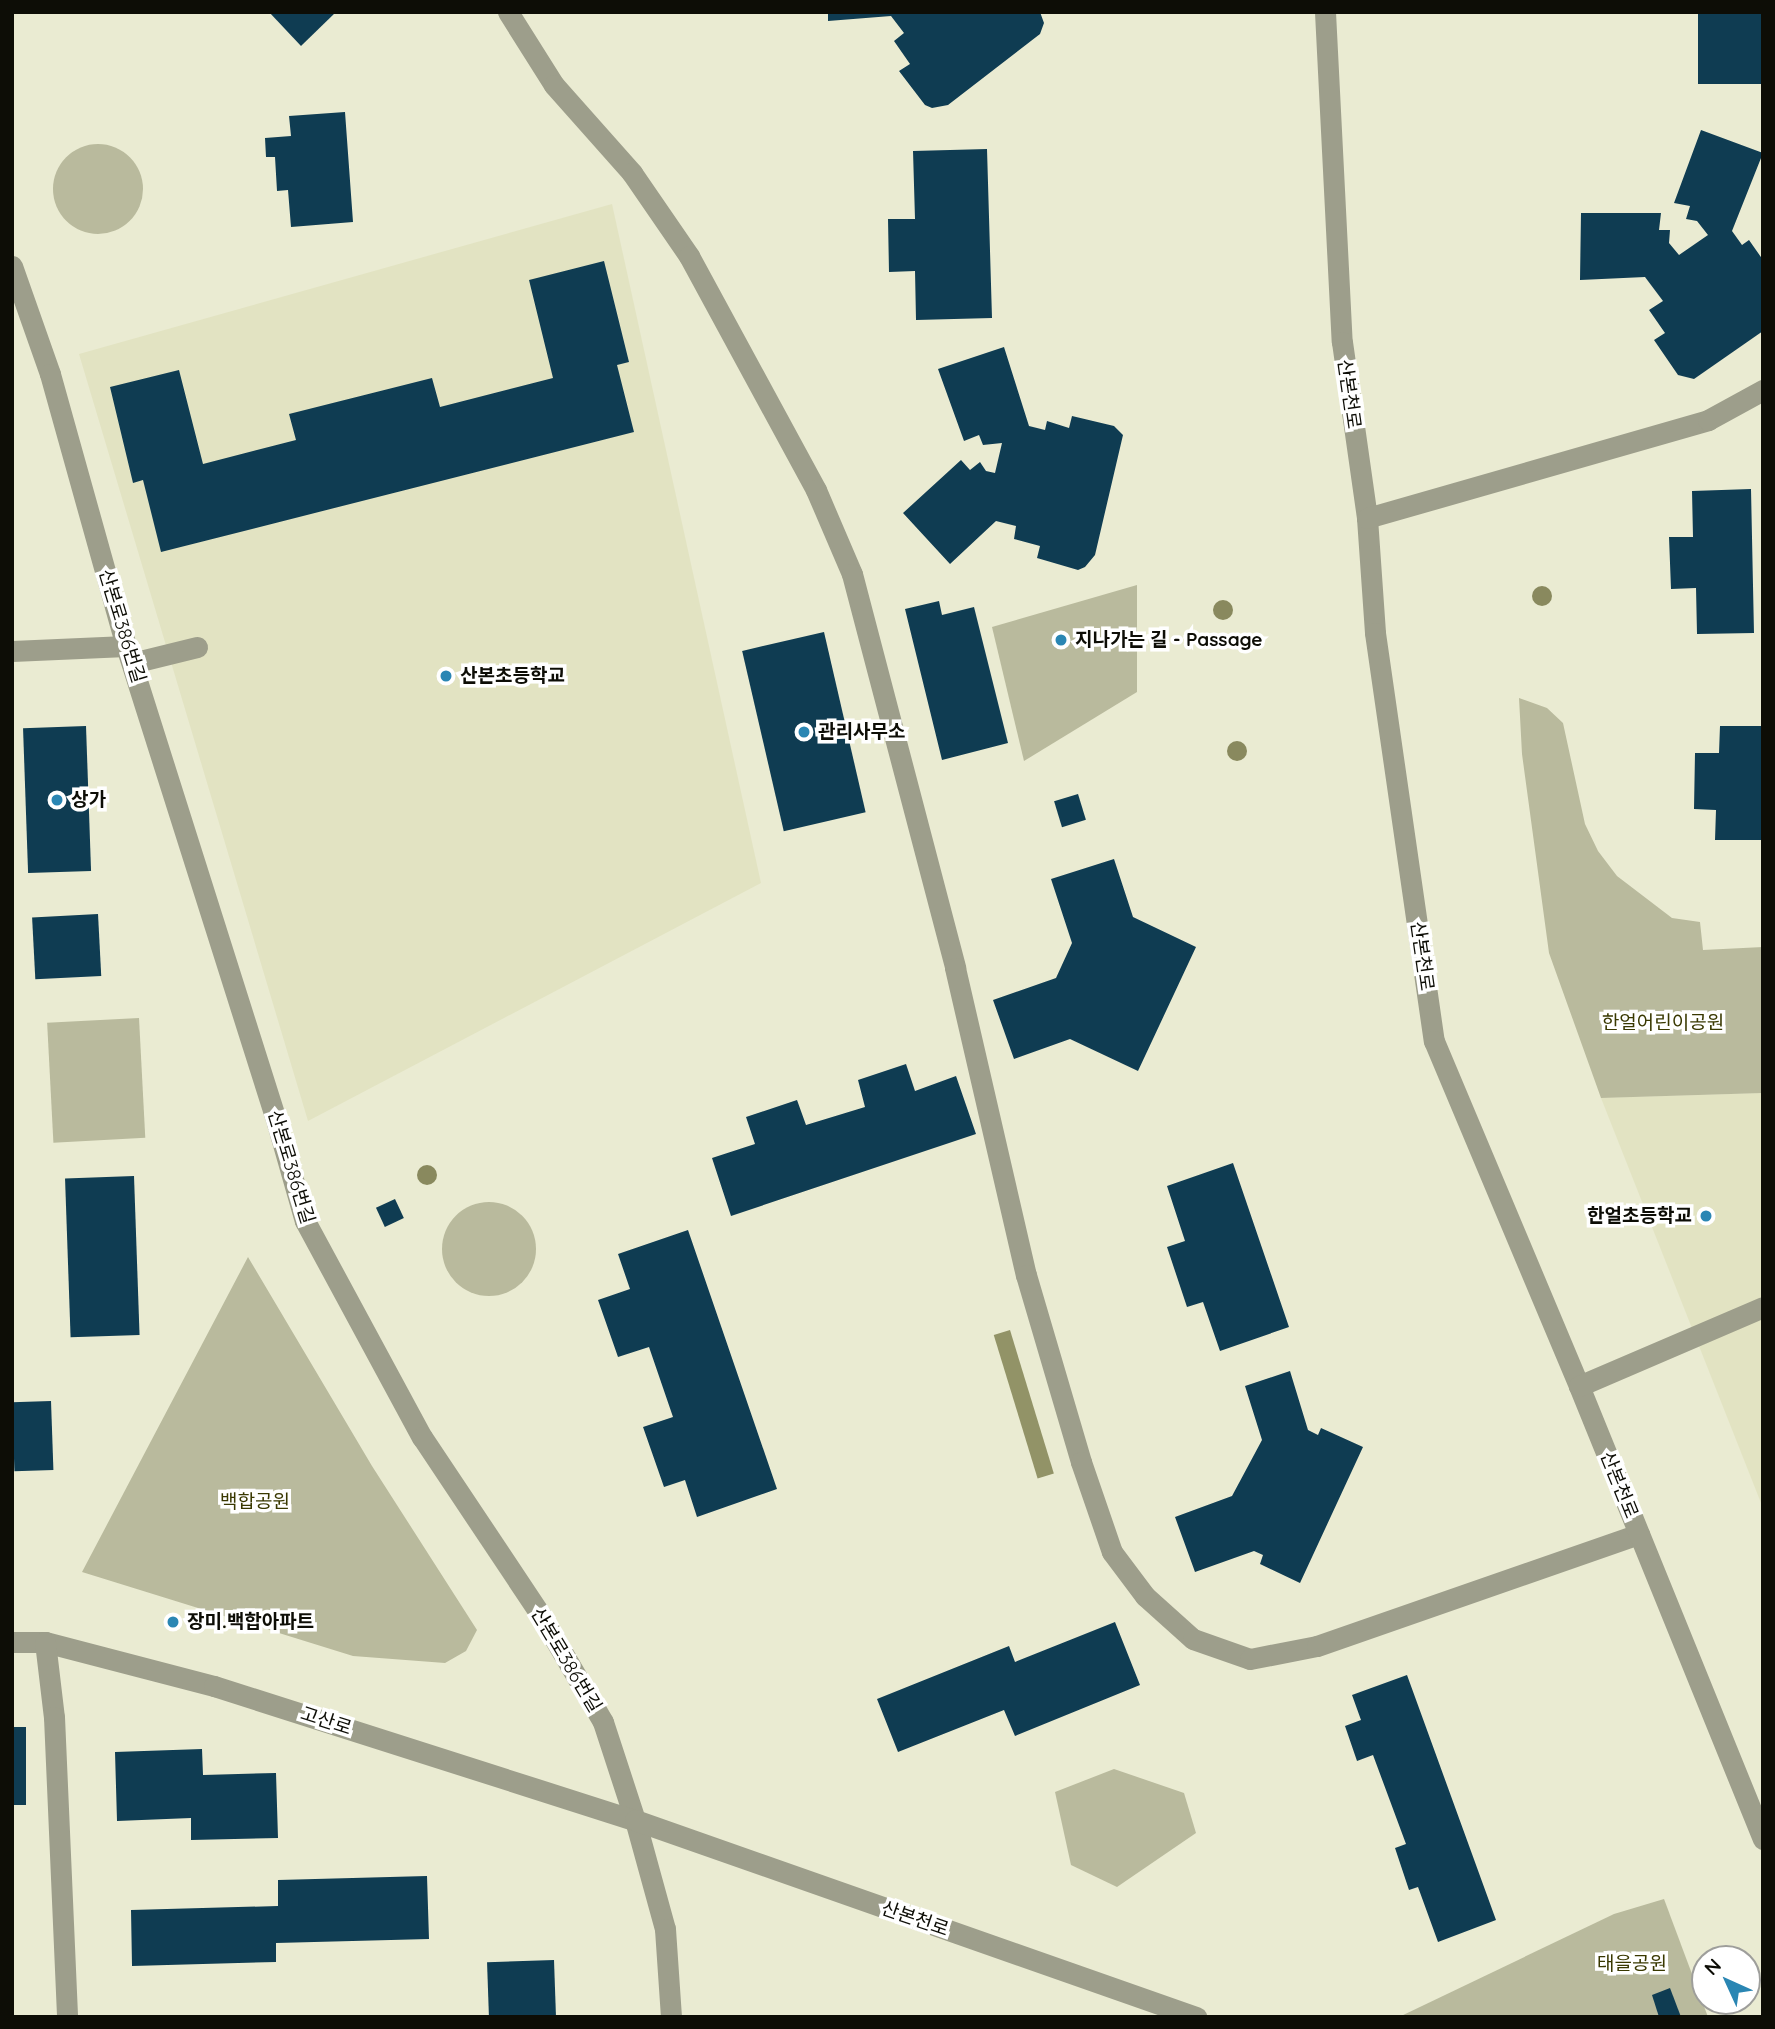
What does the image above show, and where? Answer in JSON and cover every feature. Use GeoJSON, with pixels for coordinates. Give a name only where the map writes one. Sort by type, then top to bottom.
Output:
{"type":"FeatureCollection","features":[{"type":"Feature","properties":{"kind":"street"},"geometry":{"type":"LineString","coordinates":[[508,12],[554,85],[632,173],[689,256],[817,490],[852,574],[954,968],[1026,1275],[1081,1462],[1112,1552],[1136,1585],[1192,1639],[1250,1659],[1317,1646],[1639,1534]]}},
{"type":"Feature","properties":{"kind":"street","name":"산본천로"},"geometry":{"type":"LineString","coordinates":[[1325,12],[1342,342],[1367,518],[1374,633],[1434,1041],[1579,1386],[1763,1839]]}},
{"type":"Feature","properties":{"kind":"street","name":"산본로386번길"},"geometry":{"type":"LineString","coordinates":[[12,266],[50,374],[129,654],[305,1221],[422,1437],[540,1614],[603,1722],[635,1820],[665,1929],[671,2017]]}},
{"type":"Feature","properties":{"kind":"street"},"geometry":{"type":"LineString","coordinates":[[1367,518],[1708,420],[1763,390]]}},
{"type":"Feature","properties":{"kind":"street"},"geometry":{"type":"LineString","coordinates":[[12,651],[129,654],[197,647]]}},
{"type":"Feature","properties":{"kind":"street"},"geometry":{"type":"LineString","coordinates":[[1579,1386],[1763,1307]]}},
{"type":"Feature","properties":{"kind":"street","name":"고산로"},"geometry":{"type":"LineString","coordinates":[[12,1642],[45,1642],[214,1686],[635,1820]]}},
{"type":"Feature","properties":{"kind":"street"},"geometry":{"type":"LineString","coordinates":[[45,1642],[54,1717],[67,2017]]}},
{"type":"Feature","properties":{"kind":"street","name":"산본천로"},"geometry":{"type":"LineString","coordinates":[[635,1820],[1196,2017]]}},
{"type":"Feature","properties":{"kind":"shaded area","name":"산본초등학교"},"geometry":{"type":"Polygon","coordinates":[[[612,204],[761,883],[308,1121],[79,354],[612,204]]]}},
{"type":"Feature","properties":{"kind":"shaded area","name":"한얼초등학교"},"geometry":{"type":"Polygon","coordinates":[[[1763,1093],[1763,1508],[1601,1098],[1763,1093]]]}},
{"type":"Feature","properties":{"kind":"shaded area"},"geometry":{"type":"Polygon","coordinates":[[[1010,1330],[1054,1473],[1038,1478],[994,1335],[1010,1330]]]}},
{"type":"Feature","properties":{"kind":"green space"},"geometry":{"type":"Polygon","coordinates":[[[98,144],[115,147],[130,157],[140,172],[143,189],[140,206],[130,221],[115,231],[98,234],[81,231],[66,221],[56,206],[53,189],[56,172],[66,157],[81,147],[98,144]]]}},
{"type":"Feature","properties":{"kind":"green space"},"geometry":{"type":"Polygon","coordinates":[[[1137,585],[1137,692],[1024,761],[992,627],[1137,585]]]}},
{"type":"Feature","properties":{"kind":"green space","name":"한얼어린이공원"},"geometry":{"type":"Polygon","coordinates":[[[1519,698],[1547,708],[1563,723],[1585,824],[1598,851],[1617,876],[1672,918],[1700,922],[1703,950],[1763,947],[1763,1093],[1601,1098],[1549,953],[1522,754],[1519,698]]]}},
{"type":"Feature","properties":{"kind":"green space"},"geometry":{"type":"Polygon","coordinates":[[[139,1018],[145,1138],[53,1143],[47,1023],[139,1018]]]}},
{"type":"Feature","properties":{"kind":"green space"},"geometry":{"type":"Polygon","coordinates":[[[489,1202],[507,1206],[522,1216],[532,1231],[536,1249],[532,1267],[522,1282],[507,1292],[489,1296],[471,1292],[456,1282],[446,1267],[442,1249],[446,1231],[456,1216],[471,1206],[489,1202]]]}},
{"type":"Feature","properties":{"kind":"green space","name":"백합공원"},"geometry":{"type":"Polygon","coordinates":[[[248,1257],[372,1466],[477,1630],[466,1651],[445,1663],[353,1656],[82,1572],[248,1257]]]}},
{"type":"Feature","properties":{"kind":"green space"},"geometry":{"type":"Polygon","coordinates":[[[1114,1769],[1184,1793],[1196,1833],[1117,1887],[1071,1865],[1055,1792],[1114,1769]]]}},
{"type":"Feature","properties":{"kind":"green space","name":"태을공원"},"geometry":{"type":"Polygon","coordinates":[[[1664,1899],[1691,1971],[1691,2015],[1708,2017],[1399,2017],[1614,1914],[1664,1899]]]}},
{"type":"Feature","properties":{"kind":"building"},"geometry":{"type":"Polygon","coordinates":[[[269,12],[336,12],[301,46],[269,12]]]}},
{"type":"Feature","properties":{"kind":"building"},"geometry":{"type":"Polygon","coordinates":[[[828,12],[1040,12],[1044,23],[1040,34],[948,105],[932,108],[925,105],[899,71],[910,64],[894,41],[904,33],[891,16],[828,21],[828,12]]]}},
{"type":"Feature","properties":{"kind":"building"},"geometry":{"type":"Polygon","coordinates":[[[1698,12],[1763,12],[1763,84],[1698,84],[1698,12]]]}},
{"type":"Feature","properties":{"kind":"building"},"geometry":{"type":"Polygon","coordinates":[[[345,112],[353,222],[291,227],[288,190],[277,191],[275,157],[266,157],[265,138],[291,136],[289,116],[345,112]]]}},
{"type":"Feature","properties":{"kind":"building"},"geometry":{"type":"Polygon","coordinates":[[[1701,130],[1763,153],[1732,231],[1742,245],[1749,240],[1763,260],[1763,331],[1694,379],[1678,375],[1654,340],[1665,333],[1649,310],[1663,301],[1645,277],[1580,280],[1581,213],[1661,213],[1659,230],[1670,230],[1669,243],[1679,255],[1708,235],[1697,221],[1686,219],[1690,206],[1674,203],[1701,130]]]}},
{"type":"Feature","properties":{"kind":"building"},"geometry":{"type":"Polygon","coordinates":[[[987,149],[992,318],[916,320],[915,271],[889,272],[888,219],[915,219],[913,151],[987,149]]]}},
{"type":"Feature","properties":{"kind":"building"},"geometry":{"type":"Polygon","coordinates":[[[604,261],[629,362],[617,365],[634,432],[161,552],[143,480],[133,483],[110,387],[179,370],[203,464],[296,440],[289,414],[432,378],[440,407],[553,378],[529,280],[604,261]]]}},
{"type":"Feature","properties":{"kind":"building"},"geometry":{"type":"Polygon","coordinates":[[[1004,347],[1029,426],[1045,430],[1047,421],[1069,428],[1072,416],[1114,426],[1123,435],[1095,555],[1085,567],[1078,570],[1037,558],[1040,546],[1014,539],[1016,526],[996,521],[950,564],[903,513],[961,460],[970,470],[980,462],[986,471],[995,473],[1002,443],[983,445],[979,435],[964,441],[938,369],[1004,347]]]}},
{"type":"Feature","properties":{"kind":"building"},"geometry":{"type":"Polygon","coordinates":[[[1751,489],[1754,633],[1697,634],[1696,588],[1671,589],[1669,537],[1693,537],[1692,491],[1751,489]]]}},
{"type":"Feature","properties":{"kind":"building"},"geometry":{"type":"Polygon","coordinates":[[[939,601],[942,615],[974,607],[1008,743],[942,760],[905,609],[939,601]]]}},
{"type":"Feature","properties":{"kind":"building","name":"관리사무소"},"geometry":{"type":"Polygon","coordinates":[[[824,632],[866,812],[784,831],[742,651],[824,632]]]}},
{"type":"Feature","properties":{"kind":"building","name":"상가"},"geometry":{"type":"Polygon","coordinates":[[[86,726],[91,871],[28,873],[23,728],[86,726]]]}},
{"type":"Feature","properties":{"kind":"building"},"geometry":{"type":"Polygon","coordinates":[[[1720,726],[1763,726],[1763,840],[1715,840],[1716,810],[1694,809],[1695,753],[1719,753],[1720,726]]]}},
{"type":"Feature","properties":{"kind":"building"},"geometry":{"type":"Polygon","coordinates":[[[1078,794],[1086,820],[1062,827],[1054,801],[1078,794]]]}},
{"type":"Feature","properties":{"kind":"building"},"geometry":{"type":"Polygon","coordinates":[[[1114,859],[1133,917],[1196,947],[1138,1071],[1070,1039],[1014,1059],[993,1000],[1056,978],[1072,943],[1051,879],[1114,859]]]}},
{"type":"Feature","properties":{"kind":"building"},"geometry":{"type":"Polygon","coordinates":[[[98,914],[101,976],[35,979],[32,917],[98,914]]]}},
{"type":"Feature","properties":{"kind":"building"},"geometry":{"type":"Polygon","coordinates":[[[906,1064],[915,1091],[956,1076],[976,1134],[731,1216],[712,1158],[755,1144],[746,1117],[797,1100],[806,1125],[865,1107],[858,1080],[906,1064]]]}},
{"type":"Feature","properties":{"kind":"building"},"geometry":{"type":"Polygon","coordinates":[[[1233,1163],[1289,1327],[1220,1351],[1203,1302],[1187,1307],[1167,1247],[1185,1241],[1167,1186],[1233,1163]]]}},
{"type":"Feature","properties":{"kind":"building"},"geometry":{"type":"Polygon","coordinates":[[[134,1176],[140,1335],[71,1337],[65,1178],[134,1176]]]}},
{"type":"Feature","properties":{"kind":"building"},"geometry":{"type":"Polygon","coordinates":[[[395,1199],[404,1218],[385,1227],[376,1208],[395,1199]]]}},
{"type":"Feature","properties":{"kind":"building"},"geometry":{"type":"Polygon","coordinates":[[[688,1230],[777,1489],[697,1517],[685,1480],[664,1487],[643,1427],[673,1417],[649,1347],[618,1357],[598,1300],[630,1289],[618,1254],[688,1230]]]}},
{"type":"Feature","properties":{"kind":"building"},"geometry":{"type":"Polygon","coordinates":[[[1290,1371],[1308,1430],[1318,1435],[1321,1428],[1363,1447],[1300,1583],[1260,1564],[1263,1555],[1254,1551],[1195,1572],[1175,1517],[1232,1496],[1262,1440],[1245,1386],[1290,1371]]]}},
{"type":"Feature","properties":{"kind":"building"},"geometry":{"type":"Polygon","coordinates":[[[51,1401],[53,1470],[14,1471],[12,1402],[51,1401]]]}},
{"type":"Feature","properties":{"kind":"building"},"geometry":{"type":"Polygon","coordinates":[[[1115,1622],[1140,1685],[1015,1736],[1004,1710],[898,1752],[877,1699],[1009,1646],[1015,1662],[1115,1622]]]}},
{"type":"Feature","properties":{"kind":"building"},"geometry":{"type":"Polygon","coordinates":[[[1407,1675],[1496,1920],[1438,1942],[1418,1887],[1409,1890],[1395,1848],[1406,1844],[1373,1755],[1357,1761],[1345,1726],[1361,1720],[1352,1695],[1407,1675]]]}},
{"type":"Feature","properties":{"kind":"building"},"geometry":{"type":"Polygon","coordinates":[[[12,1727],[26,1727],[26,1805],[12,1805],[12,1727]]]}},
{"type":"Feature","properties":{"kind":"building"},"geometry":{"type":"Polygon","coordinates":[[[202,1749],[203,1775],[276,1773],[278,1838],[191,1840],[191,1818],[117,1821],[115,1752],[202,1749]]]}},
{"type":"Feature","properties":{"kind":"building"},"geometry":{"type":"Polygon","coordinates":[[[427,1876],[429,1939],[276,1943],[276,1962],[132,1966],[131,1910],[278,1906],[278,1880],[427,1876]]]}},
{"type":"Feature","properties":{"kind":"building"},"geometry":{"type":"Polygon","coordinates":[[[554,1960],[556,2017],[489,2017],[487,1962],[554,1960]]]}},
{"type":"Feature","properties":{"kind":"building"},"geometry":{"type":"Polygon","coordinates":[[[1670,1988],[1681,2017],[1659,2017],[1652,1995],[1670,1988]]]}},
{"type":"Feature","properties":{"kind":"place","name":"지나가는 길 - Passage"},"geometry":{"type":"Point","coordinates":[1061,640]}},
{"type":"Feature","properties":{"kind":"place","name":"산본초등학교"},"geometry":{"type":"Point","coordinates":[446,676]}},
{"type":"Feature","properties":{"kind":"place","name":"관리사무소"},"geometry":{"type":"Point","coordinates":[804,732]}},
{"type":"Feature","properties":{"kind":"place","name":"상가"},"geometry":{"type":"Point","coordinates":[57,800]}},
{"type":"Feature","properties":{"kind":"place","name":"한얼초등학교"},"geometry":{"type":"Point","coordinates":[1706,1216]}},
{"type":"Feature","properties":{"kind":"place","name":"장미.백합아파트"},"geometry":{"type":"Point","coordinates":[173,1622]}}]}
